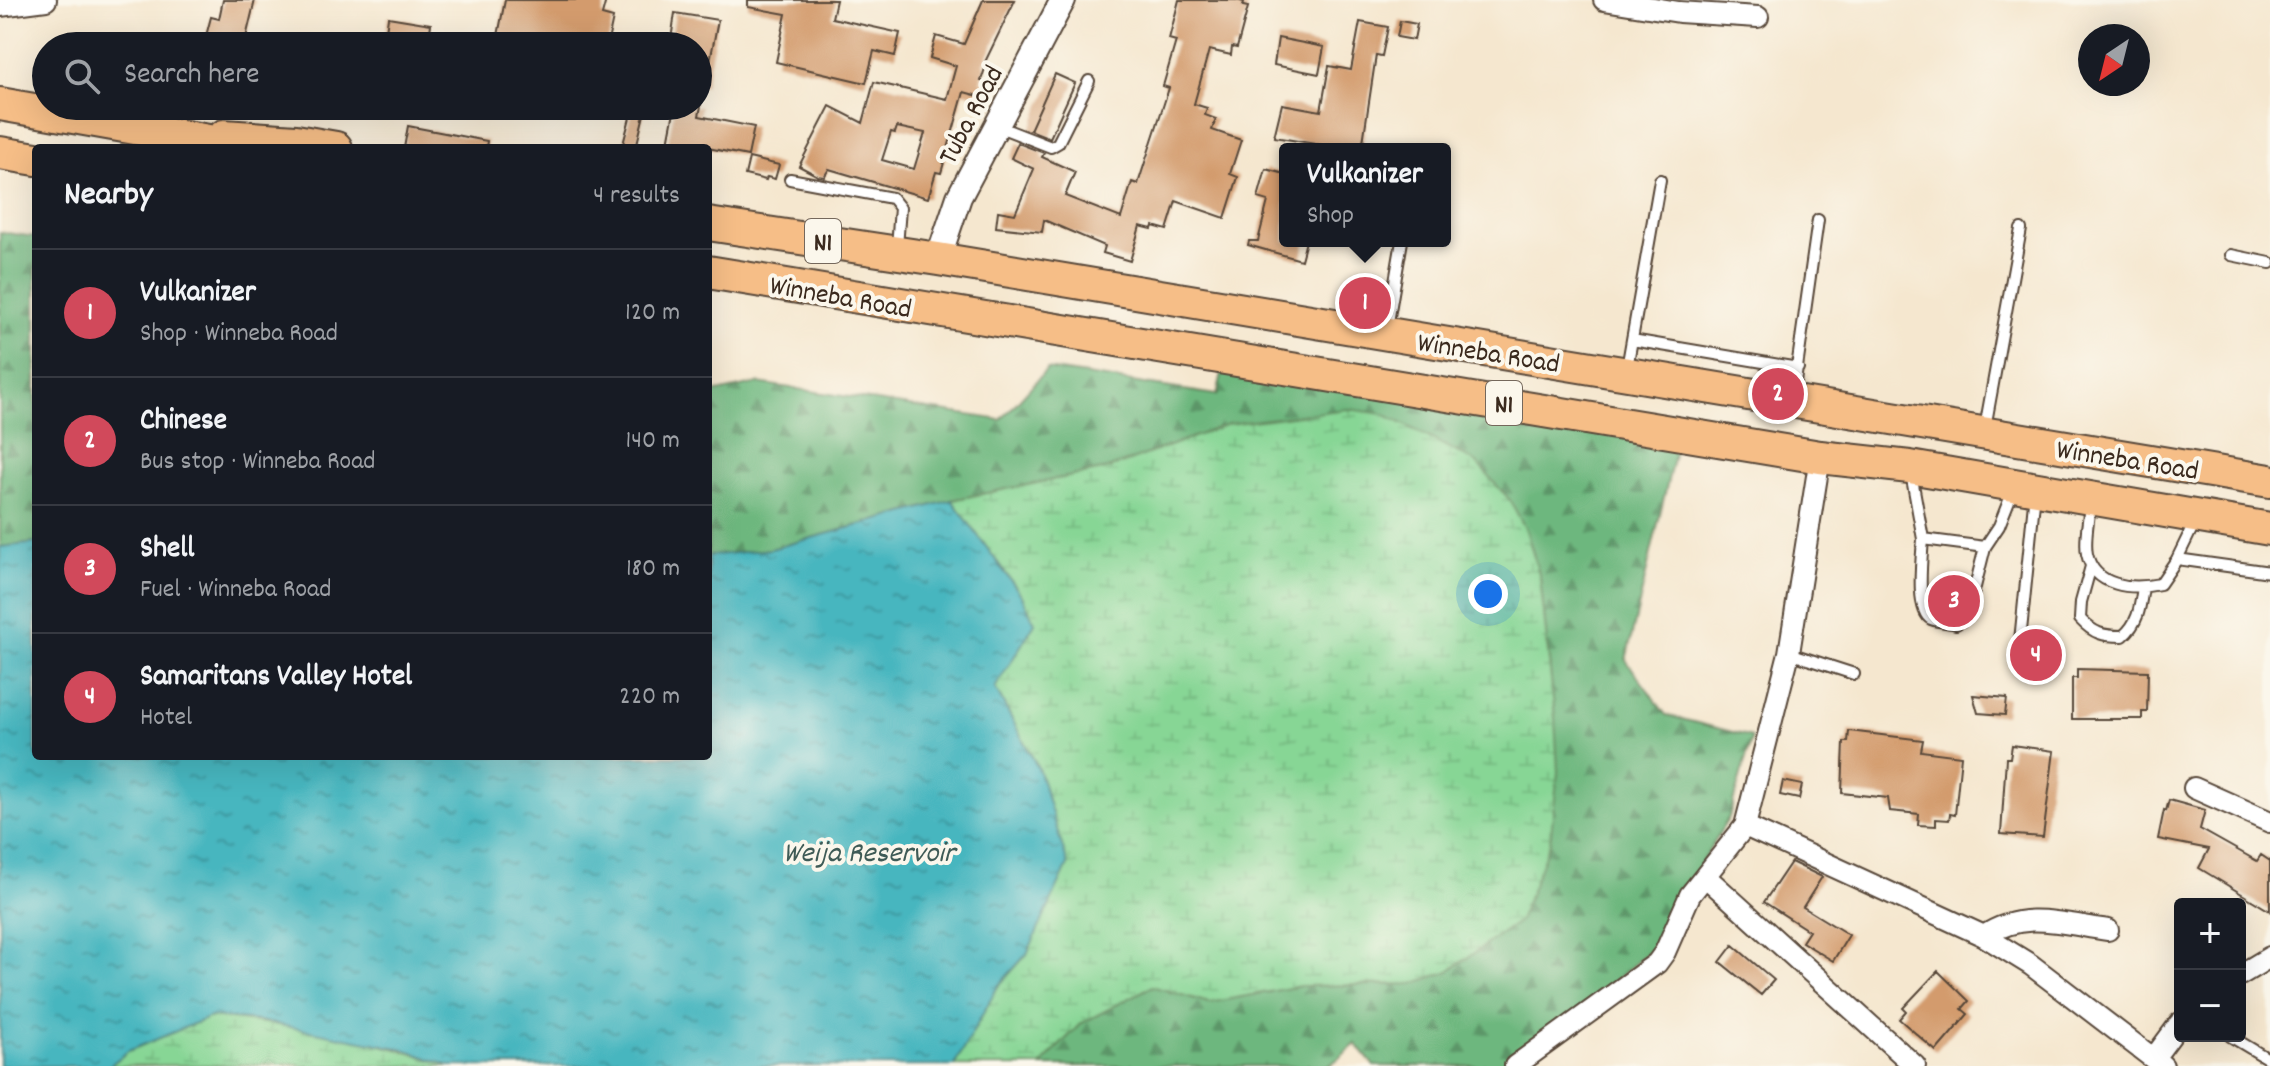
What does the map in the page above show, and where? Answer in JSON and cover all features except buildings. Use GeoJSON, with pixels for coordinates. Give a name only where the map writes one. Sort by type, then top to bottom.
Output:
{"type":"FeatureCollection","features":[{"type":"Feature","properties":{"kind":"highway"},"geometry":{"type":"LineString","coordinates":[[0,104],[32,115]]}},
{"type":"Feature","properties":{"kind":"highway"},"geometry":{"type":"LineString","coordinates":[[45,120],[85,134],[156,132],[313,144]]}},
{"type":"Feature","properties":{"kind":"highway"},"geometry":{"type":"LineString","coordinates":[[156,132],[197,144]]}},
{"type":"Feature","properties":{"kind":"highway"},"geometry":{"type":"LineString","coordinates":[[156,132],[225,144]]}},
{"type":"Feature","properties":{"kind":"highway"},"geometry":{"type":"LineString","coordinates":[[0,153],[32,158]]}},
{"type":"Feature","properties":{"kind":"highway","name":"Winneba Road"},"geometry":{"type":"LineString","coordinates":[[712,225],[938,259],[2270,481]]}},
{"type":"Feature","properties":{"kind":"highway","name":"Winneba Road"},"geometry":{"type":"LineString","coordinates":[[716,275],[1820,457],[1910,467],[2270,529]]}},
{"type":"Feature","properties":{"kind":"highway"},"geometry":{"type":"LineString","coordinates":[[1681,432],[1688,384]]}},
{"type":"Feature","properties":{"kind":"street"},"geometry":{"type":"LineString","coordinates":[[0,6],[46,0]]}},
{"type":"Feature","properties":{"kind":"street","name":"Tuba Road"},"geometry":{"type":"LineString","coordinates":[[938,259],[959,197],[1063,0]]}},
{"type":"Feature","properties":{"kind":"street"},"geometry":{"type":"LineString","coordinates":[[1604,0],[1679,12],[1758,17]]}},
{"type":"Feature","properties":{"kind":"street"},"geometry":{"type":"LineString","coordinates":[[1515,1066],[1657,963],[1690,895],[1745,826],[1789,653],[1820,457]]}},
{"type":"Feature","properties":{"kind":"street"},"geometry":{"type":"LineString","coordinates":[[2194,788],[2270,822]]}},
{"type":"Feature","properties":{"kind":"street"},"geometry":{"type":"LineString","coordinates":[[1745,826],[1984,936],[2031,965],[2158,1062],[2174,1034]]}},
{"type":"Feature","properties":{"kind":"street"},"geometry":{"type":"LineString","coordinates":[[1706,877],[1915,1066]]}},
{"type":"Feature","properties":{"kind":"street"},"geometry":{"type":"LineString","coordinates":[[1984,936],[2000,925],[2028,920],[2108,930]]}},
{"type":"Feature","properties":{"kind":"street"},"geometry":{"type":"LineString","coordinates":[[2246,971],[2270,957]]}},
{"type":"Feature","properties":{"kind":"lane"},"geometry":{"type":"LineString","coordinates":[[997,126],[1051,147],[1058,143],[1089,81]]}},
{"type":"Feature","properties":{"kind":"lane"},"geometry":{"type":"LineString","coordinates":[[790,179],[892,198],[900,208],[896,253]]}},
{"type":"Feature","properties":{"kind":"lane"},"geometry":{"type":"LineString","coordinates":[[1626,374],[1660,180]]}},
{"type":"Feature","properties":{"kind":"lane"},"geometry":{"type":"LineString","coordinates":[[1793,402],[1818,220]]}},
{"type":"Feature","properties":{"kind":"lane"},"geometry":{"type":"LineString","coordinates":[[1984,434],[2021,229]]}},
{"type":"Feature","properties":{"kind":"lane"},"geometry":{"type":"LineString","coordinates":[[1386,334],[1401,247]]}},
{"type":"Feature","properties":{"kind":"lane"},"geometry":{"type":"LineString","coordinates":[[2231,255],[2270,263]]}},
{"type":"Feature","properties":{"kind":"lane"},"geometry":{"type":"LineString","coordinates":[[1632,340],[1798,368]]}},
{"type":"Feature","properties":{"kind":"lane"},"geometry":{"type":"LineString","coordinates":[[1910,467],[1923,539],[1921,602],[1930,618],[1956,624],[1966,618],[1985,547],[2025,486]]}},
{"type":"Feature","properties":{"kind":"lane"},"geometry":{"type":"LineString","coordinates":[[2020,641],[2025,486]]}},
{"type":"Feature","properties":{"kind":"lane"},"geometry":{"type":"LineString","coordinates":[[2091,497],[2086,551],[2091,566],[2103,578],[2127,588],[2160,584],[2177,559],[2198,516]]}},
{"type":"Feature","properties":{"kind":"lane"},"geometry":{"type":"LineString","coordinates":[[1923,539],[1985,547]]}},
{"type":"Feature","properties":{"kind":"lane"},"geometry":{"type":"LineString","coordinates":[[2177,559],[2270,572]]}},
{"type":"Feature","properties":{"kind":"lane"},"geometry":{"type":"LineString","coordinates":[[2091,566],[2081,602],[2080,619],[2092,632],[2104,636],[2123,636],[2136,621],[2143,587]]}},
{"type":"Feature","properties":{"kind":"lane"},"geometry":{"type":"LineString","coordinates":[[1789,653],[1854,674]]}},
{"type":"Feature","properties":{"kind":"lane"},"geometry":{"type":"LineString","coordinates":[[2240,1042],[2270,1060]]}},
{"type":"Feature","properties":{"kind":"green space"},"geometry":{"type":"Polygon","coordinates":[[[0,232],[32,236],[32,543],[0,547],[0,232]]]}},
{"type":"Feature","properties":{"kind":"green space"},"geometry":{"type":"Polygon","coordinates":[[[1047,369],[1217,395],[1223,369],[1676,446],[1626,660],[1666,715],[1752,737],[1729,817],[1649,952],[1566,1021],[1502,1066],[1374,1066],[1356,1044],[1329,1066],[1040,1066],[1080,1024],[1152,986],[1209,1003],[1300,986],[1412,984],[1555,718],[1540,578],[1526,530],[1228,424],[1108,469],[952,500],[771,549],[712,556],[712,393],[758,383],[1001,420],[1047,369]]]}},
{"type":"Feature","properties":{"kind":"green space"},"geometry":{"type":"Polygon","coordinates":[[[1348,409],[1384,414],[1476,462],[1510,500],[1526,530],[1540,578],[1558,772],[1550,842],[1519,921],[1447,972],[1412,984],[1300,986],[1209,1003],[1152,986],[1080,1024],[1040,1066],[954,1066],[998,986],[1027,954],[1038,768],[995,688],[1022,596],[952,500],[1108,469],[1228,424],[1348,409]]]}},
{"type":"Feature","properties":{"kind":"green space"},"geometry":{"type":"Polygon","coordinates":[[[210,1017],[332,1034],[450,1066],[109,1066],[128,1051],[210,1017]]]}},
{"type":"Feature","properties":{"kind":"water","name":"Weija Reservoir"},"geometry":{"type":"Polygon","coordinates":[[[952,500],[1022,596],[1035,623],[995,688],[1038,768],[1068,865],[1027,954],[998,986],[954,1066],[450,1066],[403,1049],[259,1021],[210,1017],[128,1051],[109,1066],[0,1066],[0,547],[32,543],[32,760],[712,760],[712,556],[771,549],[952,500]]]}},
{"type":"Feature","properties":{"kind":"place","name":"Vulkanizer"},"geometry":{"type":"Point","coordinates":[1365,303]}},
{"type":"Feature","properties":{"kind":"place","name":"Chinese"},"geometry":{"type":"Point","coordinates":[1778,394]}},
{"type":"Feature","properties":{"kind":"place","name":"Shell"},"geometry":{"type":"Point","coordinates":[1954,601]}},
{"type":"Feature","properties":{"kind":"place","name":"Samaritans Valley Hotel"},"geometry":{"type":"Point","coordinates":[2036,655]}}]}
